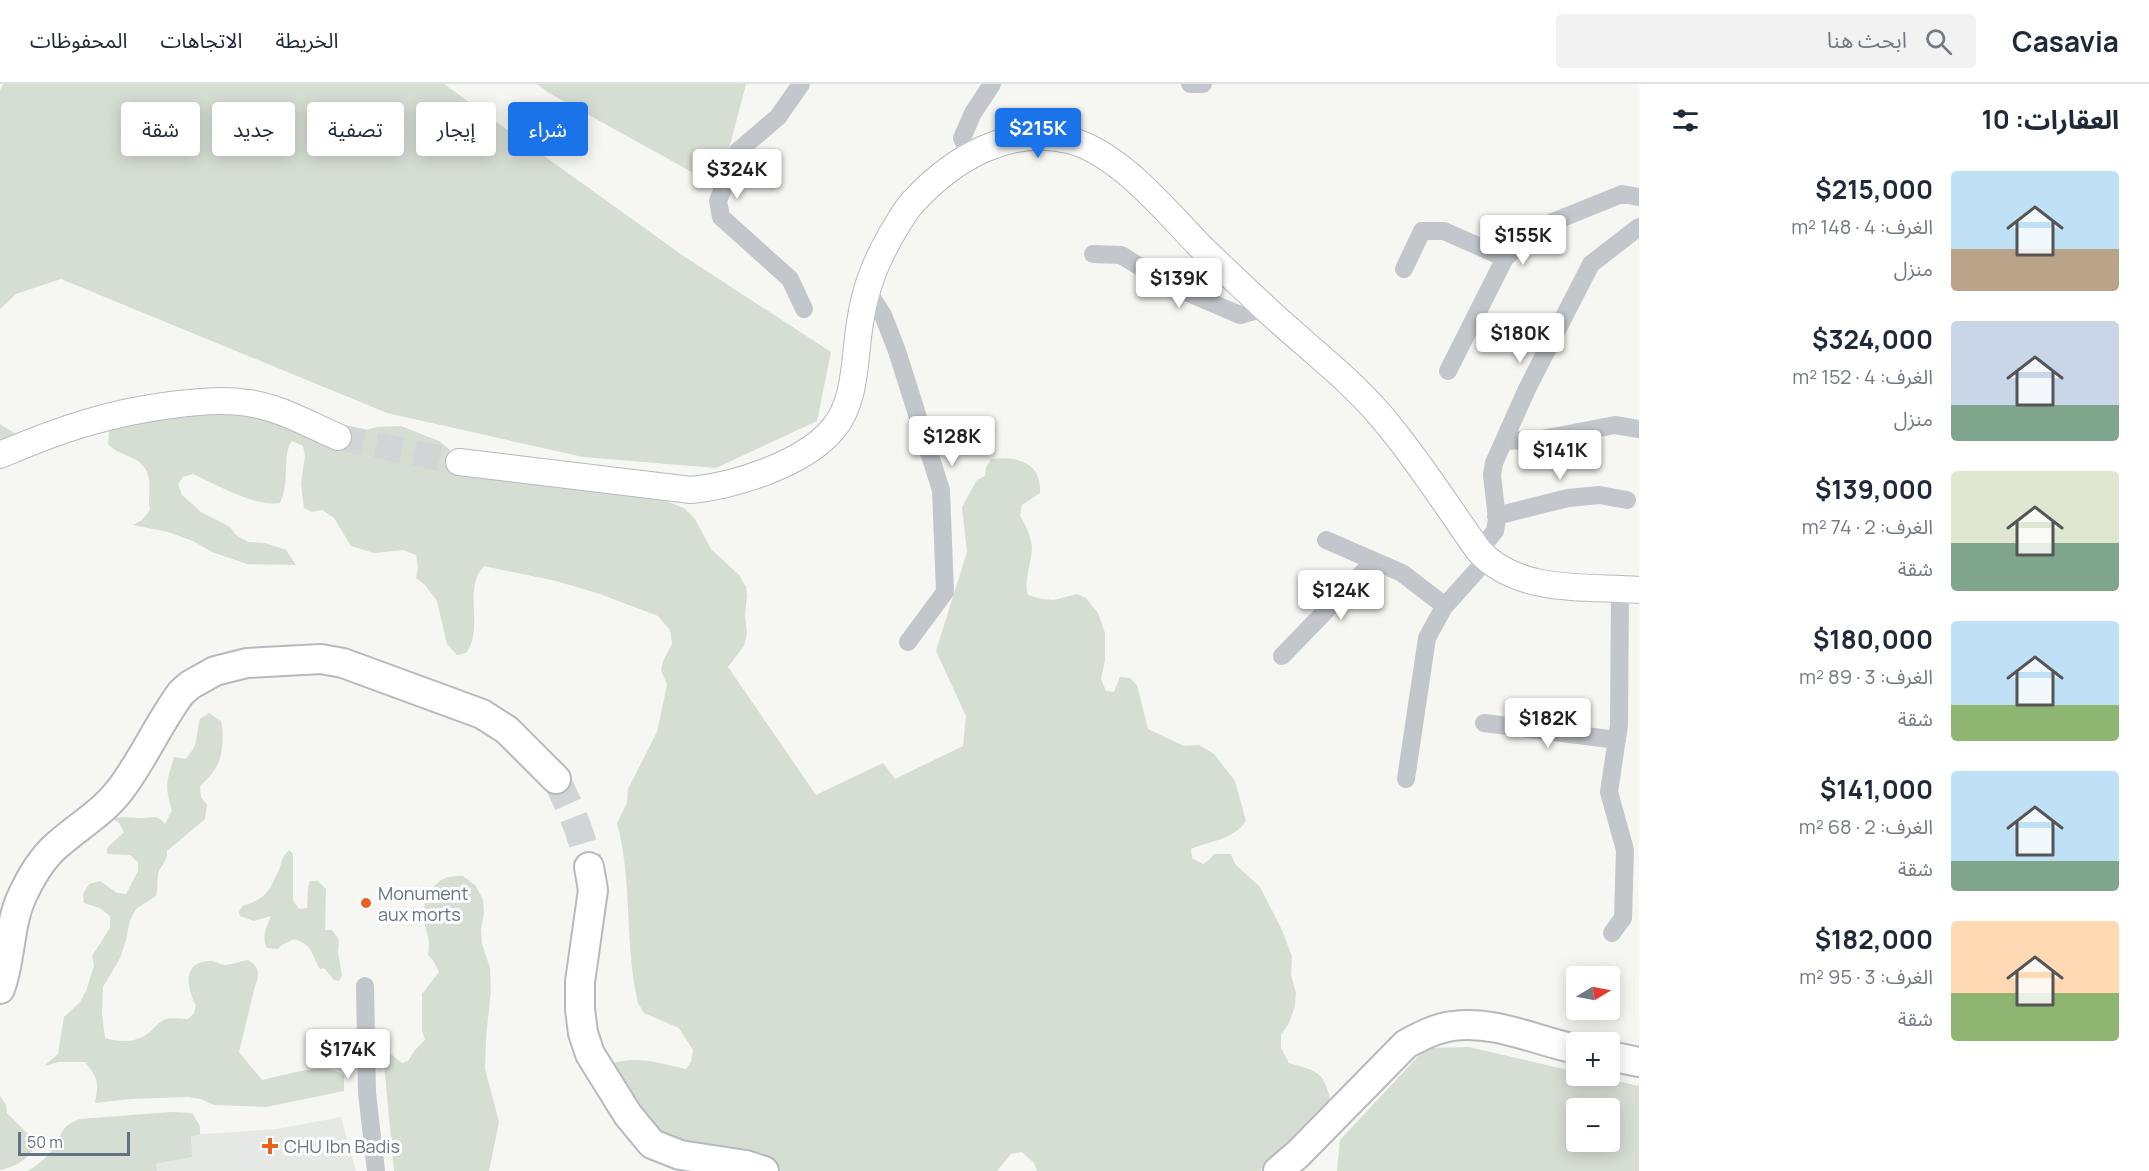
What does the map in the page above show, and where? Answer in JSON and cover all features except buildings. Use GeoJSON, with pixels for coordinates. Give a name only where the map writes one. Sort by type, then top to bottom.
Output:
{"type":"FeatureCollection","features":[{"type":"Feature","properties":{"kind":"main road"},"geometry":{"type":"LineString","coordinates":[[459,462],[691,490],[729,485],[764,472],[816,444],[832,431],[841,418],[851,387],[860,321],[870,277],[881,252],[911,203],[945,171],[970,155],[1003,141],[1031,137],[1068,140],[1094,149],[1150,194],[1265,308],[1363,396],[1391,427],[1483,555],[1507,573],[1532,582],[1569,587],[1630,589]]}},
{"type":"Feature","properties":{"kind":"main road"},"geometry":{"type":"LineString","coordinates":[[0,455],[60,429],[100,418],[142,408],[213,401],[250,403],[276,411],[338,438]]}},
{"type":"Feature","properties":{"kind":"main road"},"geometry":{"type":"LineString","coordinates":[[0,989],[6,972],[11,928],[24,890],[51,850],[86,823],[121,790],[171,706],[190,685],[215,671],[247,663],[321,659],[361,668],[482,714],[507,730],[556,779]]}},
{"type":"Feature","properties":{"kind":"main road"},"geometry":{"type":"LineString","coordinates":[[589,867],[593,890],[582,960],[580,1009],[583,1034],[590,1054],[628,1115],[652,1144],[680,1155],[746,1165],[764,1171]]}},
{"type":"Feature","properties":{"kind":"main road"},"geometry":{"type":"LineString","coordinates":[[1278,1171],[1298,1154],[1406,1044],[1425,1034],[1453,1026],[1470,1025],[1496,1028],[1566,1046]]}},
{"type":"Feature","properties":{"kind":"main road"},"geometry":{"type":"LineString","coordinates":[[1620,1058],[1639,1062]]}},
{"type":"Feature","properties":{"kind":"street"},"geometry":{"type":"LineString","coordinates":[[801,84],[778,117],[738,151],[718,201],[721,217],[790,279],[804,309]]}},
{"type":"Feature","properties":{"kind":"street"},"geometry":{"type":"LineString","coordinates":[[970,155],[962,138],[973,113],[992,84]]}},
{"type":"Feature","properties":{"kind":"street"},"geometry":{"type":"LineString","coordinates":[[1190,84],[1203,84]]}},
{"type":"Feature","properties":{"kind":"street"},"geometry":{"type":"LineString","coordinates":[[1448,371],[1506,258],[1540,227],[1622,194],[1639,197]]}},
{"type":"Feature","properties":{"kind":"street"},"geometry":{"type":"LineString","coordinates":[[1406,778],[1427,638],[1445,606],[1483,555],[1495,531],[1496,516],[1492,475],[1494,463],[1527,389],[1591,264],[1639,227]]}},
{"type":"Feature","properties":{"kind":"street"},"geometry":{"type":"LineString","coordinates":[[1404,269],[1422,231],[1444,231],[1506,258]]}},
{"type":"Feature","properties":{"kind":"street"},"geometry":{"type":"LineString","coordinates":[[1094,254],[1121,255],[1170,285],[1240,315],[1265,308]]}},
{"type":"Feature","properties":{"kind":"street"},"geometry":{"type":"LineString","coordinates":[[867,290],[883,315],[894,342],[941,490],[945,592],[908,642]]}},
{"type":"Feature","properties":{"kind":"street"},"geometry":{"type":"LineString","coordinates":[[1504,441],[1537,440],[1615,426],[1639,429]]}},
{"type":"Feature","properties":{"kind":"street"},"geometry":{"type":"LineString","coordinates":[[1496,516],[1568,498],[1599,495],[1627,500]]}},
{"type":"Feature","properties":{"kind":"street"},"geometry":{"type":"LineString","coordinates":[[1326,540],[1402,573],[1445,606]]}},
{"type":"Feature","properties":{"kind":"street"},"geometry":{"type":"LineString","coordinates":[[1282,656],[1374,561]]}},
{"type":"Feature","properties":{"kind":"street"},"geometry":{"type":"LineString","coordinates":[[1612,933],[1623,918],[1625,850],[1609,792],[1619,725],[1630,589]]}},
{"type":"Feature","properties":{"kind":"street"},"geometry":{"type":"LineString","coordinates":[[1484,723],[1617,740]]}},
{"type":"Feature","properties":{"kind":"street"},"geometry":{"type":"LineString","coordinates":[[365,986],[367,1093],[376,1171]]}},
{"type":"Feature","properties":{"kind":"shaded area"},"geometry":{"type":"Polygon","coordinates":[[[3,84],[444,84],[469,102],[416,102],[416,156],[496,156],[496,121],[508,130],[508,156],[544,156],[682,255],[831,352],[817,421],[716,468],[583,457],[387,413],[61,279],[16,294],[0,309],[0,90],[3,84]]]}},
{"type":"Feature","properties":{"kind":"shaded area"},"geometry":{"type":"Polygon","coordinates":[[[537,84],[746,84],[719,187],[588,115],[588,102],[565,102],[537,84]]]}},
{"type":"Feature","properties":{"kind":"shaded area"},"geometry":{"type":"Polygon","coordinates":[[[224,413],[253,415],[338,437],[377,427],[401,426],[439,441],[450,450],[464,469],[658,498],[684,508],[695,519],[711,549],[739,575],[746,587],[747,634],[744,646],[728,667],[816,795],[883,763],[895,779],[963,746],[966,716],[936,651],[967,552],[962,507],[977,480],[985,476],[991,459],[1010,459],[1026,463],[1037,474],[1040,483],[1040,493],[1022,505],[1020,515],[1032,547],[1027,583],[1028,595],[1054,600],[1077,594],[1086,598],[1098,613],[1105,633],[1105,660],[1101,679],[1106,691],[1114,692],[1120,677],[1130,678],[1137,685],[1148,729],[1184,746],[1199,745],[1214,754],[1235,781],[1246,821],[1234,833],[1191,849],[1192,858],[1203,864],[1214,854],[1231,854],[1235,864],[1260,887],[1282,930],[1292,957],[1291,975],[1296,993],[1295,1006],[1289,1023],[1281,1035],[1281,1048],[1289,1063],[1319,1074],[1326,1085],[1331,1104],[1260,1171],[1037,1171],[1034,1163],[1022,1152],[1011,1154],[997,1171],[782,1171],[762,1163],[663,1139],[606,1066],[616,1062],[636,1060],[686,1069],[691,1062],[693,1050],[679,1028],[644,1013],[638,1003],[631,958],[625,868],[617,823],[627,803],[628,789],[657,732],[667,685],[661,670],[672,644],[670,630],[658,616],[600,594],[556,581],[484,566],[475,585],[474,632],[471,643],[466,653],[457,655],[447,644],[437,601],[425,585],[416,578],[418,568],[416,555],[403,550],[374,553],[351,546],[334,518],[322,510],[312,512],[304,508],[301,484],[305,456],[303,446],[292,441],[287,454],[285,486],[280,503],[259,502],[193,474],[183,477],[178,484],[182,495],[201,512],[230,527],[236,535],[248,542],[265,543],[286,550],[296,565],[247,564],[212,552],[193,541],[168,532],[133,525],[142,520],[150,510],[147,472],[140,462],[108,444],[110,425],[224,413]]]}},
{"type":"Feature","properties":{"kind":"shaded area"},"geometry":{"type":"Polygon","coordinates":[[[0,424],[24,439],[0,450],[0,424]]]}},
{"type":"Feature","properties":{"kind":"shaded area"},"geometry":{"type":"Polygon","coordinates":[[[209,713],[221,721],[222,743],[218,764],[200,787],[201,797],[207,805],[205,819],[167,851],[166,859],[158,875],[156,896],[136,909],[130,920],[120,958],[103,987],[102,1014],[105,1038],[130,1041],[148,1034],[164,1020],[188,1019],[194,1013],[196,1006],[189,984],[191,970],[195,966],[201,962],[211,961],[225,965],[248,960],[257,968],[258,975],[239,1052],[262,1080],[305,1070],[327,1069],[337,1071],[344,1076],[344,1091],[266,1107],[214,1105],[201,1099],[188,1097],[95,1103],[96,1081],[93,1072],[85,1062],[59,1062],[44,1066],[58,1054],[64,1017],[80,1002],[86,991],[94,966],[92,956],[110,928],[110,916],[100,908],[84,903],[83,894],[89,884],[100,881],[117,893],[126,894],[138,871],[138,862],[130,855],[107,854],[107,848],[124,832],[119,823],[113,819],[156,818],[165,824],[172,810],[167,783],[174,757],[185,759],[190,754],[195,745],[200,719],[209,713]]]}},
{"type":"Feature","properties":{"kind":"shaded area"},"geometry":{"type":"Polygon","coordinates":[[[289,850],[293,854],[293,900],[299,909],[307,908],[310,881],[318,881],[326,889],[325,930],[332,930],[339,940],[338,952],[342,976],[339,981],[334,980],[324,968],[320,969],[309,947],[300,941],[294,939],[278,949],[267,948],[265,944],[266,927],[271,916],[254,921],[240,916],[242,906],[257,900],[267,892],[289,850]]]}},
{"type":"Feature","properties":{"kind":"shaded area"},"geometry":{"type":"Polygon","coordinates":[[[463,876],[476,886],[483,900],[482,944],[490,968],[491,990],[485,1069],[499,1122],[489,1171],[394,1171],[383,1053],[387,1051],[402,1063],[408,1061],[425,1040],[422,1031],[422,994],[439,972],[428,955],[429,943],[424,906],[433,887],[443,879],[463,876]]]}},
{"type":"Feature","properties":{"kind":"shaded area"},"geometry":{"type":"Polygon","coordinates":[[[1469,1047],[1566,1070],[1566,1086],[1620,1086],[1620,1082],[1639,1086],[1639,1171],[1337,1171],[1340,1140],[1426,1048],[1469,1047]]]}},
{"type":"Feature","properties":{"kind":"shaded area"},"geometry":{"type":"Polygon","coordinates":[[[0,1096],[6,1105],[7,1113],[31,1137],[38,1139],[24,1160],[0,1170],[0,1096]]]}},
{"type":"Feature","properties":{"kind":"shaded area"},"geometry":{"type":"Polygon","coordinates":[[[171,1112],[192,1113],[200,1126],[200,1135],[191,1136],[192,1157],[156,1164],[157,1171],[28,1171],[50,1153],[65,1128],[80,1119],[171,1112]]]}},
{"type":"Feature","properties":{"kind":"shaded area","name":"CHU Ibn Badis"},"geometry":{"type":"Polygon","coordinates":[[[341,1117],[356,1171],[157,1171],[156,1164],[192,1157],[191,1135],[277,1129],[341,1117]]]}},
{"type":"Feature","properties":{"kind":"tunnel"},"geometry":{"type":"LineString","coordinates":[[338,437],[459,462]]}},
{"type":"Feature","properties":{"kind":"tunnel"},"geometry":{"type":"LineString","coordinates":[[556,779],[576,822],[589,867]]}},
{"type":"Feature","properties":{"kind":"place","name":"Monument aux morts"},"geometry":{"type":"Point","coordinates":[366,903]}},
{"type":"Feature","properties":{"kind":"place","name":"CHU Ibn Badis"},"geometry":{"type":"Point","coordinates":[270,1146]}}]}
